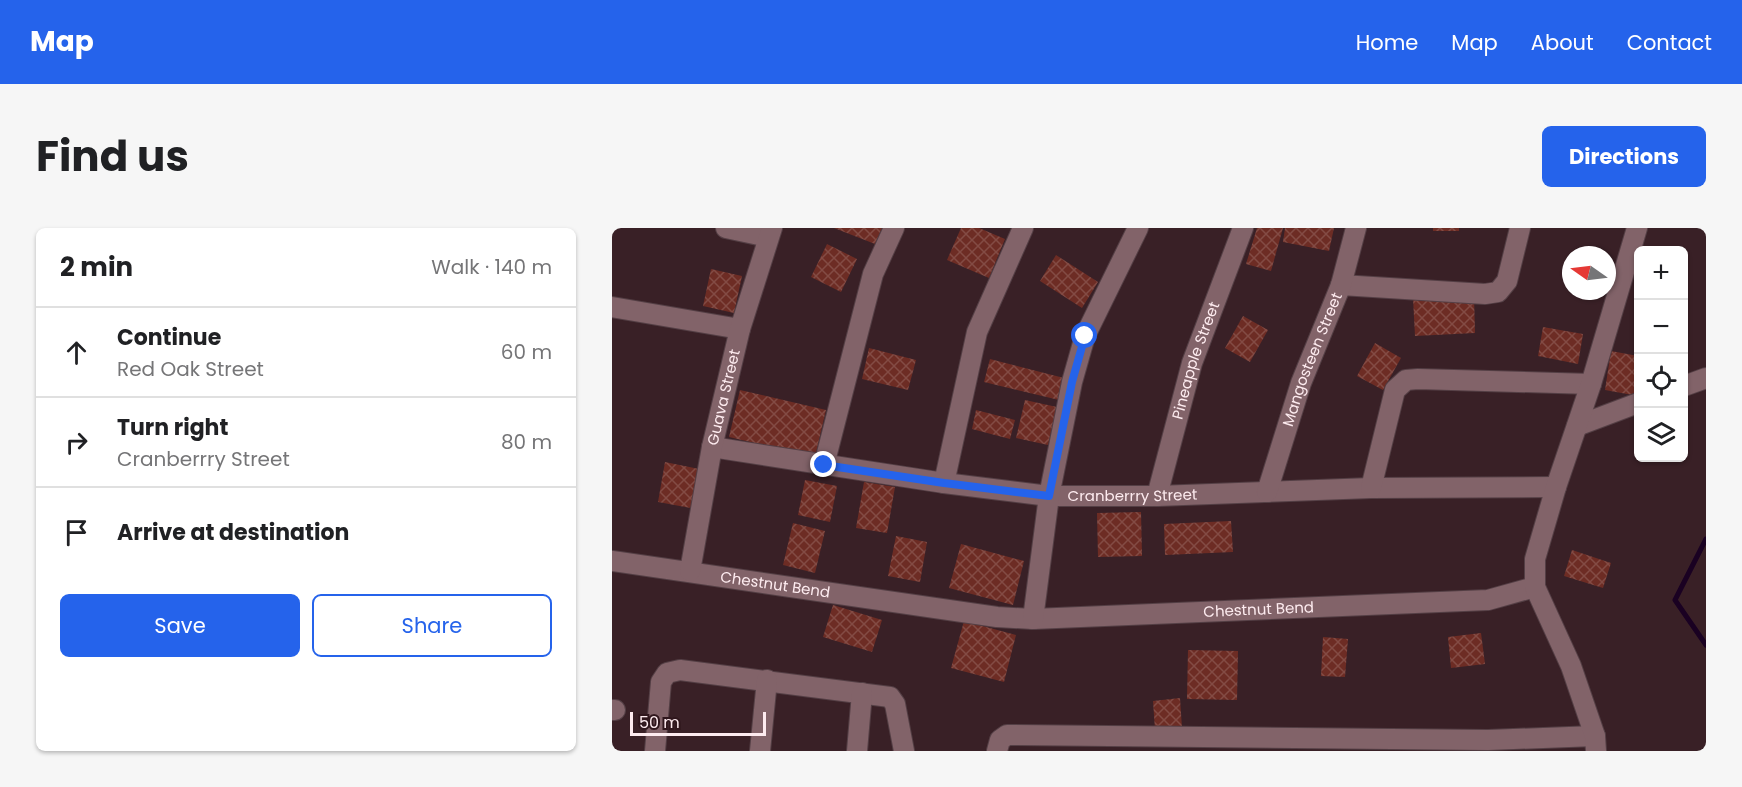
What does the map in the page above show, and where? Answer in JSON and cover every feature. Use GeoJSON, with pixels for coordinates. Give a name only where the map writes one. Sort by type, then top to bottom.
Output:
{"type":"FeatureCollection","features":[{"type":"Feature","properties":{"kind":"street"},"geometry":{"type":"LineString","coordinates":[[726,228],[770,233]]}},
{"type":"Feature","properties":{"kind":"street"},"geometry":{"type":"LineString","coordinates":[[824,465],[873,274],[894,228]]}},
{"type":"Feature","properties":{"kind":"street"},"geometry":{"type":"LineString","coordinates":[[944,483],[977,332],[1023,228]]}},
{"type":"Feature","properties":{"kind":"street"},"geometry":{"type":"LineString","coordinates":[[1033,619],[1049,496],[1072,382],[1085,336],[1138,228]]}},
{"type":"Feature","properties":{"kind":"street","name":"Pineapple Street"},"geometry":{"type":"LineString","coordinates":[[1157,496],[1192,363],[1243,228]]}},
{"type":"Feature","properties":{"kind":"street","name":"Mangosteen Street"},"geometry":{"type":"LineString","coordinates":[[1267,492],[1301,383],[1341,285],[1356,228]]}},
{"type":"Feature","properties":{"kind":"street"},"geometry":{"type":"LineString","coordinates":[[1341,285],[1485,294],[1498,292],[1507,281],[1520,228]]}},
{"type":"Feature","properties":{"kind":"street"},"geometry":{"type":"LineString","coordinates":[[997,751],[1000,740],[1007,735],[1489,745],[1595,744],[1571,666],[1534,587],[1535,559],[1556,487],[1591,384],[1637,228]]}},
{"type":"Feature","properties":{"kind":"street","name":"Guava Street"},"geometry":{"type":"LineString","coordinates":[[690,571],[712,447],[740,329],[770,233]]}},
{"type":"Feature","properties":{"kind":"street"},"geometry":{"type":"LineString","coordinates":[[612,307],[740,329]]}},
{"type":"Feature","properties":{"kind":"street"},"geometry":{"type":"LineString","coordinates":[[1688,384],[1706,376]]}},
{"type":"Feature","properties":{"kind":"street"},"geometry":{"type":"LineString","coordinates":[[1371,488],[1395,390],[1406,380],[1591,384]]}},
{"type":"Feature","properties":{"kind":"street"},"geometry":{"type":"LineString","coordinates":[[1578,426],[1634,405]]}},
{"type":"Feature","properties":{"kind":"street","name":"Cranberrry Street"},"geometry":{"type":"LineString","coordinates":[[712,447],[944,483],[1049,496],[1157,496],[1371,488],[1556,487]]}},
{"type":"Feature","properties":{"kind":"street","name":"Chestnut Bend"},"geometry":{"type":"LineString","coordinates":[[612,561],[997,616],[1033,619],[1488,600],[1534,587]]}},
{"type":"Feature","properties":{"kind":"street"},"geometry":{"type":"LineString","coordinates":[[655,751],[661,682],[667,673],[680,670],[890,697],[893,700],[904,751]]}},
{"type":"Feature","properties":{"kind":"street"},"geometry":{"type":"LineString","coordinates":[[760,751],[767,680]]}},
{"type":"Feature","properties":{"kind":"street"},"geometry":{"type":"LineString","coordinates":[[857,751],[862,693]]}},
{"type":"Feature","properties":{"kind":"building"},"geometry":{"type":"Polygon","coordinates":[[[834,228],[882,228],[875,244],[834,228]]]}},
{"type":"Feature","properties":{"kind":"building"},"geometry":{"type":"Polygon","coordinates":[[[961,228],[979,228],[1005,239],[989,278],[947,260],[961,228]]]}},
{"type":"Feature","properties":{"kind":"building"},"geometry":{"type":"Polygon","coordinates":[[[1257,228],[1283,228],[1271,271],[1246,264],[1257,228]]]}},
{"type":"Feature","properties":{"kind":"building"},"geometry":{"type":"Polygon","coordinates":[[[1285,228],[1334,228],[1329,251],[1283,242],[1285,228]]]}},
{"type":"Feature","properties":{"kind":"building"},"geometry":{"type":"Polygon","coordinates":[[[1433,228],[1459,228],[1459,231],[1433,231],[1433,228]]]}},
{"type":"Feature","properties":{"kind":"building"},"geometry":{"type":"Polygon","coordinates":[[[827,244],[857,259],[841,292],[811,277],[827,244]]]}},
{"type":"Feature","properties":{"kind":"building"},"geometry":{"type":"Polygon","coordinates":[[[1056,255],[1098,282],[1082,308],[1040,281],[1056,255]]]}},
{"type":"Feature","properties":{"kind":"building"},"geometry":{"type":"Polygon","coordinates":[[[711,269],[742,276],[734,313],[703,306],[711,269]]]}},
{"type":"Feature","properties":{"kind":"building"},"geometry":{"type":"Polygon","coordinates":[[[1474,296],[1475,333],[1415,336],[1413,298],[1474,296]]]}},
{"type":"Feature","properties":{"kind":"building"},"geometry":{"type":"Polygon","coordinates":[[[1243,316],[1268,330],[1250,362],[1225,348],[1243,316]]]}},
{"type":"Feature","properties":{"kind":"building"},"geometry":{"type":"Polygon","coordinates":[[[1543,327],[1583,334],[1578,364],[1538,356],[1543,327]]]}},
{"type":"Feature","properties":{"kind":"building"},"geometry":{"type":"Polygon","coordinates":[[[1375,343],[1401,358],[1383,390],[1357,376],[1375,343]]]}},
{"type":"Feature","properties":{"kind":"building"},"geometry":{"type":"Polygon","coordinates":[[[869,348],[916,360],[908,390],[862,379],[869,348]]]}},
{"type":"Feature","properties":{"kind":"building"},"geometry":{"type":"Polygon","coordinates":[[[1611,351],[1634,355],[1634,395],[1605,390],[1611,351]]]}},
{"type":"Feature","properties":{"kind":"building"},"geometry":{"type":"Polygon","coordinates":[[[990,359],[1064,378],[1059,400],[984,382],[990,359]]]}},
{"type":"Feature","properties":{"kind":"building"},"geometry":{"type":"Polygon","coordinates":[[[740,390],[826,410],[815,457],[729,437],[740,390]]]}},
{"type":"Feature","properties":{"kind":"building"},"geometry":{"type":"Polygon","coordinates":[[[1025,400],[1057,407],[1048,445],[1016,438],[1025,400]]]}},
{"type":"Feature","properties":{"kind":"building"},"geometry":{"type":"Polygon","coordinates":[[[976,410],[1015,420],[1010,439],[972,429],[976,410]]]}},
{"type":"Feature","properties":{"kind":"building"},"geometry":{"type":"Polygon","coordinates":[[[665,462],[704,470],[696,509],[658,502],[665,462]]]}},
{"type":"Feature","properties":{"kind":"building"},"geometry":{"type":"Polygon","coordinates":[[[805,480],[837,486],[830,522],[798,515],[805,480]]]}},
{"type":"Feature","properties":{"kind":"building"},"geometry":{"type":"Polygon","coordinates":[[[864,482],[895,487],[887,533],[856,528],[864,482]]]}},
{"type":"Feature","properties":{"kind":"building"},"geometry":{"type":"Polygon","coordinates":[[[1141,512],[1142,556],[1098,557],[1097,513],[1141,512]]]}},
{"type":"Feature","properties":{"kind":"building"},"geometry":{"type":"Polygon","coordinates":[[[1231,521],[1233,552],[1165,555],[1164,524],[1231,521]]]}},
{"type":"Feature","properties":{"kind":"building"},"geometry":{"type":"Polygon","coordinates":[[[793,523],[825,531],[815,573],[783,565],[793,523]]]}},
{"type":"Feature","properties":{"kind":"building"},"geometry":{"type":"Polygon","coordinates":[[[896,536],[927,542],[920,582],[888,576],[896,536]]]}},
{"type":"Feature","properties":{"kind":"building"},"geometry":{"type":"Polygon","coordinates":[[[961,544],[1024,561],[1013,605],[949,588],[961,544]]]}},
{"type":"Feature","properties":{"kind":"building"},"geometry":{"type":"Polygon","coordinates":[[[1572,550],[1611,563],[1603,588],[1564,576],[1572,550]]]}},
{"type":"Feature","properties":{"kind":"building"},"geometry":{"type":"Polygon","coordinates":[[[833,605],[882,620],[872,652],[823,637],[833,605]]]}},
{"type":"Feature","properties":{"kind":"building"},"geometry":{"type":"Polygon","coordinates":[[[964,621],[1016,635],[1004,682],[951,668],[964,621]]]}},
{"type":"Feature","properties":{"kind":"building"},"geometry":{"type":"Polygon","coordinates":[[[1481,633],[1485,664],[1451,668],[1448,637],[1481,633]]]}},
{"type":"Feature","properties":{"kind":"building"},"geometry":{"type":"Polygon","coordinates":[[[1323,637],[1348,639],[1345,677],[1321,676],[1323,637]]]}},
{"type":"Feature","properties":{"kind":"building"},"geometry":{"type":"Polygon","coordinates":[[[1188,650],[1238,651],[1237,700],[1187,699],[1188,650]]]}},
{"type":"Feature","properties":{"kind":"building"},"geometry":{"type":"Polygon","coordinates":[[[1180,698],[1182,728],[1155,730],[1153,701],[1180,698]]]}},
{"type":"Feature","properties":{"kind":"waterway"},"geometry":{"type":"LineString","coordinates":[[1706,539],[1675,600],[1706,645]]}},
{"type":"Feature","properties":{"kind":"route"},"geometry":{"type":"LineString","coordinates":[[824,465],[1049,496],[1072,382],[1085,336]]}}]}
